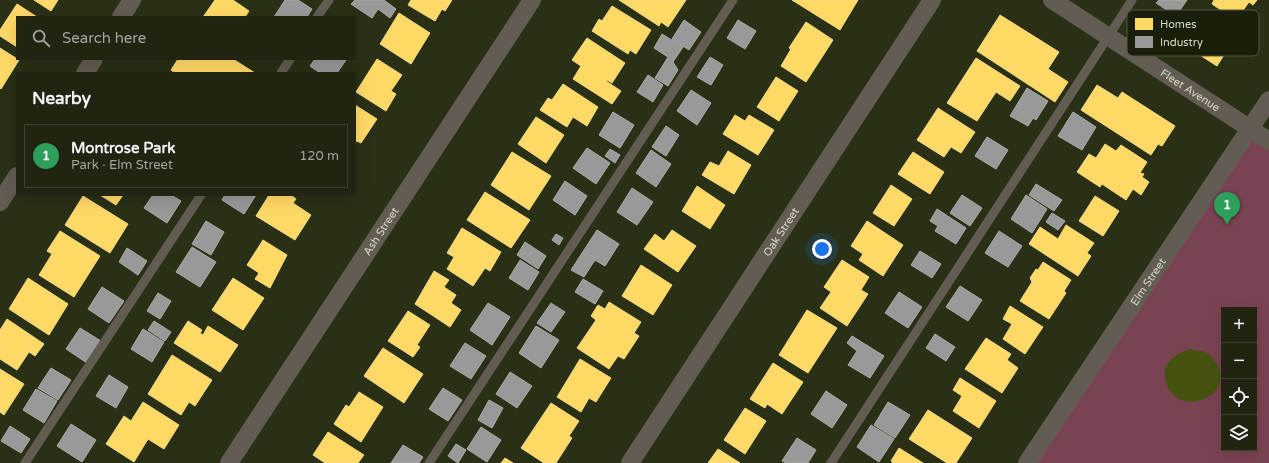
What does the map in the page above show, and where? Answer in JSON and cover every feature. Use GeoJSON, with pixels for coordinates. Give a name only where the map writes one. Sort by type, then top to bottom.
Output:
{"type":"FeatureCollection","features":[{"type":"Feature","properties":{"kind":"street"},"geometry":{"type":"LineString","coordinates":[[122,16],[132,0]]}},
{"type":"Feature","properties":{"kind":"street","name":"Ash Street"},"geometry":{"type":"LineString","coordinates":[[229,463],[532,0]]}},
{"type":"Feature","properties":{"kind":"street","name":"Oak Street"},"geometry":{"type":"LineString","coordinates":[[630,463],[932,0]]}},
{"type":"Feature","properties":{"kind":"street","name":"Fleet Avenue"},"geometry":{"type":"LineString","coordinates":[[1052,0],[1127,48]]}},
{"type":"Feature","properties":{"kind":"street","name":"Fleet Avenue"},"geometry":{"type":"LineString","coordinates":[[1139,56],[1269,141]]}},
{"type":"Feature","properties":{"kind":"street"},"geometry":{"type":"LineString","coordinates":[[85,72],[93,60]]}},
{"type":"Feature","properties":{"kind":"street","name":"Elm Street"},"geometry":{"type":"LineString","coordinates":[[1027,463],[1269,100]]}},
{"type":"Feature","properties":{"kind":"street"},"geometry":{"type":"LineString","coordinates":[[0,202],[16,178]]}},
{"type":"Feature","properties":{"kind":"lane"},"geometry":{"type":"LineString","coordinates":[[318,16],[328,0]]}},
{"type":"Feature","properties":{"kind":"lane"},"geometry":{"type":"LineString","coordinates":[[429,463],[733,0]]}},
{"type":"Feature","properties":{"kind":"lane"},"geometry":{"type":"LineString","coordinates":[[831,463],[1132,0]]}},
{"type":"Feature","properties":{"kind":"lane"},"geometry":{"type":"LineString","coordinates":[[282,72],[289,60]]}},
{"type":"Feature","properties":{"kind":"lane"},"geometry":{"type":"LineString","coordinates":[[25,463],[200,196]]}},
{"type":"Feature","properties":{"kind":"shaded area"},"geometry":{"type":"Polygon","coordinates":[[[1250,128],[1269,141],[1269,463],[1033,463],[1250,128]]]}},
{"type":"Feature","properties":{"kind":"shaded area"},"geometry":{"type":"Polygon","coordinates":[[[1189,349],[1206,352],[1218,366],[1220,378],[1217,389],[1209,396],[1199,401],[1188,401],[1177,398],[1169,390],[1165,376],[1166,366],[1169,362],[1175,356],[1189,349]]]}},
{"type":"Feature","properties":{"kind":"building: Homes"},"geometry":{"type":"Polygon","coordinates":[[[34,0],[58,0],[51,11],[34,0]]]}},
{"type":"Feature","properties":{"kind":"building: Homes"},"geometry":{"type":"Polygon","coordinates":[[[215,0],[233,0],[249,11],[246,16],[204,16],[215,0]]]}},
{"type":"Feature","properties":{"kind":"building: Homes"},"geometry":{"type":"Polygon","coordinates":[[[411,0],[452,0],[445,11],[442,9],[435,21],[408,5],[411,0]]]}},
{"type":"Feature","properties":{"kind":"building: Homes"},"geometry":{"type":"Polygon","coordinates":[[[619,0],[686,0],[668,27],[661,22],[659,26],[619,0]]]}},
{"type":"Feature","properties":{"kind":"building: Homes"},"geometry":{"type":"Polygon","coordinates":[[[792,0],[858,0],[840,30],[792,0]]]}},
{"type":"Feature","properties":{"kind":"building: Homes"},"geometry":{"type":"Polygon","coordinates":[[[1214,0],[1257,0],[1253,5],[1249,2],[1243,10],[1221,10],[1212,4],[1214,0]]]}},
{"type":"Feature","properties":{"kind":"building: Homes"},"geometry":{"type":"Polygon","coordinates":[[[17,4],[35,16],[16,16],[16,46],[0,36],[0,30],[17,4]]]}},
{"type":"Feature","properties":{"kind":"building: Homes"},"geometry":{"type":"Polygon","coordinates":[[[612,6],[651,30],[636,54],[630,50],[628,54],[592,31],[599,19],[602,21],[612,6]]]}},
{"type":"Feature","properties":{"kind":"building: Homes"},"geometry":{"type":"Polygon","coordinates":[[[399,13],[430,33],[411,64],[380,44],[399,13]]]}},
{"type":"Feature","properties":{"kind":"building: Homes"},"geometry":{"type":"Polygon","coordinates":[[[1000,15],[1059,52],[1048,69],[1068,82],[1055,102],[977,51],[1000,15]]]}},
{"type":"Feature","properties":{"kind":"building: Homes"},"geometry":{"type":"Polygon","coordinates":[[[806,22],[833,40],[806,82],[781,66],[791,49],[789,48],[806,22]]]}},
{"type":"Feature","properties":{"kind":"building: Homes"},"geometry":{"type":"Polygon","coordinates":[[[587,38],[625,63],[612,83],[607,80],[606,81],[621,91],[612,104],[573,79],[581,66],[572,60],[587,38]]]}},
{"type":"Feature","properties":{"kind":"building: Homes"},"geometry":{"type":"Polygon","coordinates":[[[0,48],[16,58],[16,60],[19,60],[1,89],[0,48]]]}},
{"type":"Feature","properties":{"kind":"building: Homes"},"geometry":{"type":"Polygon","coordinates":[[[1201,56],[1223,56],[1217,66],[1201,56]]]}},
{"type":"Feature","properties":{"kind":"building: Homes"},"geometry":{"type":"Polygon","coordinates":[[[976,58],[1020,86],[1010,101],[996,92],[977,121],[947,103],[976,58]]]}},
{"type":"Feature","properties":{"kind":"building: Homes"},"geometry":{"type":"Polygon","coordinates":[[[377,59],[402,75],[391,91],[396,94],[386,111],[356,92],[377,59]]]}},
{"type":"Feature","properties":{"kind":"building: Homes"},"geometry":{"type":"Polygon","coordinates":[[[177,60],[235,60],[253,72],[174,72],[171,70],[177,60]]]}},
{"type":"Feature","properties":{"kind":"building: Homes"},"geometry":{"type":"Polygon","coordinates":[[[776,77],[798,91],[779,121],[757,107],[776,77]]]}},
{"type":"Feature","properties":{"kind":"building: Homes"},"geometry":{"type":"Polygon","coordinates":[[[563,84],[598,107],[587,126],[573,117],[567,127],[540,110],[548,98],[552,100],[563,84]]]}},
{"type":"Feature","properties":{"kind":"building: Homes"},"geometry":{"type":"Polygon","coordinates":[[[1097,85],[1118,98],[1122,92],[1175,126],[1162,146],[1158,144],[1151,155],[1081,110],[1097,85]]]}},
{"type":"Feature","properties":{"kind":"building: Homes"},"geometry":{"type":"Polygon","coordinates":[[[356,106],[377,119],[361,143],[356,142],[356,106]]]}},
{"type":"Feature","properties":{"kind":"building: Homes"},"geometry":{"type":"Polygon","coordinates":[[[938,108],[975,132],[961,153],[951,147],[944,157],[917,140],[938,108]]]}},
{"type":"Feature","properties":{"kind":"building: Homes"},"geometry":{"type":"Polygon","coordinates":[[[735,115],[745,121],[749,115],[774,130],[758,155],[723,134],[735,115]]]}},
{"type":"Feature","properties":{"kind":"building: Homes"},"geometry":{"type":"Polygon","coordinates":[[[536,117],[564,135],[546,163],[518,144],[536,117]]]}},
{"type":"Feature","properties":{"kind":"building: Homes"},"geometry":{"type":"Polygon","coordinates":[[[1105,144],[1116,151],[1121,145],[1147,162],[1140,173],[1144,174],[1142,177],[1149,182],[1141,195],[1133,189],[1126,200],[1102,184],[1100,187],[1077,172],[1089,154],[1096,158],[1105,144]]]}},
{"type":"Feature","properties":{"kind":"building: Homes"},"geometry":{"type":"Polygon","coordinates":[[[728,151],[751,165],[734,194],[702,175],[710,162],[719,166],[728,151]]]}},
{"type":"Feature","properties":{"kind":"building: Homes"},"geometry":{"type":"Polygon","coordinates":[[[512,152],[551,176],[529,210],[491,185],[512,152]]]}},
{"type":"Feature","properties":{"kind":"building: Homes"},"geometry":{"type":"Polygon","coordinates":[[[913,152],[944,172],[930,194],[898,174],[913,152]]]}},
{"type":"Feature","properties":{"kind":"building: Homes"},"geometry":{"type":"Polygon","coordinates":[[[891,185],[912,199],[894,226],[873,213],[891,185]]]}},
{"type":"Feature","properties":{"kind":"building: Homes"},"geometry":{"type":"Polygon","coordinates":[[[697,186],[725,205],[710,229],[682,211],[697,186]]]}},
{"type":"Feature","properties":{"kind":"building: Homes"},"geometry":{"type":"Polygon","coordinates":[[[485,192],[530,220],[511,248],[467,220],[485,192]]]}},
{"type":"Feature","properties":{"kind":"building: Homes"},"geometry":{"type":"Polygon","coordinates":[[[83,196],[128,224],[110,253],[65,225],[83,196]]]}},
{"type":"Feature","properties":{"kind":"building: Homes"},"geometry":{"type":"Polygon","coordinates":[[[102,196],[122,196],[116,205],[102,196]]]}},
{"type":"Feature","properties":{"kind":"building: Homes"},"geometry":{"type":"Polygon","coordinates":[[[268,196],[292,196],[296,199],[293,203],[311,215],[295,240],[256,216],[268,196]]]}},
{"type":"Feature","properties":{"kind":"building: Homes"},"geometry":{"type":"Polygon","coordinates":[[[1095,196],[1119,211],[1103,236],[1079,221],[1095,196]]]}},
{"type":"Feature","properties":{"kind":"building: Homes"},"geometry":{"type":"Polygon","coordinates":[[[867,221],[903,245],[883,276],[859,260],[863,254],[851,246],[867,221]]]}},
{"type":"Feature","properties":{"kind":"building: Homes"},"geometry":{"type":"Polygon","coordinates":[[[1066,225],[1094,243],[1087,253],[1091,256],[1078,276],[1029,244],[1040,227],[1058,239],[1066,225]]]}},
{"type":"Feature","properties":{"kind":"building: Homes"},"geometry":{"type":"Polygon","coordinates":[[[462,228],[501,252],[490,271],[485,268],[473,286],[447,269],[454,257],[447,253],[462,228]]]}},
{"type":"Feature","properties":{"kind":"building: Homes"},"geometry":{"type":"Polygon","coordinates":[[[672,230],[696,246],[678,272],[644,249],[655,234],[664,241],[672,230]]]}},
{"type":"Feature","properties":{"kind":"building: Homes"},"geometry":{"type":"Polygon","coordinates":[[[60,231],[100,256],[74,297],[39,275],[52,254],[47,251],[60,231]]]}},
{"type":"Feature","properties":{"kind":"building: Homes"},"geometry":{"type":"Polygon","coordinates":[[[263,240],[287,255],[270,288],[255,279],[259,273],[247,265],[263,240]]]}},
{"type":"Feature","properties":{"kind":"building: Homes"},"geometry":{"type":"Polygon","coordinates":[[[842,260],[869,277],[861,290],[868,294],[847,326],[820,308],[831,292],[824,287],[842,260]]]}},
{"type":"Feature","properties":{"kind":"building: Homes"},"geometry":{"type":"Polygon","coordinates":[[[1043,262],[1071,280],[1064,291],[1066,293],[1049,319],[1020,301],[1032,282],[1030,278],[1043,262]]]}},
{"type":"Feature","properties":{"kind":"building: Homes"},"geometry":{"type":"Polygon","coordinates":[[[641,265],[672,285],[653,315],[622,296],[641,265]]]}},
{"type":"Feature","properties":{"kind":"building: Homes"},"geometry":{"type":"Polygon","coordinates":[[[434,271],[449,280],[444,287],[456,295],[451,303],[461,310],[450,327],[415,304],[434,271]]]}},
{"type":"Feature","properties":{"kind":"building: Homes"},"geometry":{"type":"Polygon","coordinates":[[[28,278],[68,304],[49,335],[9,309],[28,278]]]}},
{"type":"Feature","properties":{"kind":"building: Homes"},"geometry":{"type":"Polygon","coordinates":[[[233,278],[264,298],[243,330],[212,310],[233,278]]]}},
{"type":"Feature","properties":{"kind":"building: Homes"},"geometry":{"type":"Polygon","coordinates":[[[609,302],[641,322],[634,333],[639,336],[624,359],[618,356],[609,369],[577,348],[596,320],[591,316],[598,305],[605,309],[609,302]]]}},
{"type":"Feature","properties":{"kind":"building: Homes"},"geometry":{"type":"Polygon","coordinates":[[[1010,306],[1043,327],[1025,354],[1003,339],[1012,324],[1003,319],[1010,306]]]}},
{"type":"Feature","properties":{"kind":"building: Homes"},"geometry":{"type":"Polygon","coordinates":[[[807,310],[837,328],[808,373],[779,355],[807,310]]]}},
{"type":"Feature","properties":{"kind":"building: Homes"},"geometry":{"type":"Polygon","coordinates":[[[408,311],[430,325],[417,345],[420,347],[413,357],[388,341],[408,311]]]}},
{"type":"Feature","properties":{"kind":"building: Homes"},"geometry":{"type":"Polygon","coordinates":[[[7,319],[44,344],[35,356],[29,352],[17,370],[0,359],[0,330],[7,319]]]}},
{"type":"Feature","properties":{"kind":"building: Homes"},"geometry":{"type":"Polygon","coordinates":[[[188,321],[202,330],[200,333],[203,335],[208,326],[238,345],[220,372],[174,343],[188,321]]]}},
{"type":"Feature","properties":{"kind":"building: Homes"},"geometry":{"type":"Polygon","coordinates":[[[986,338],[1011,354],[1007,360],[1018,368],[1002,393],[965,369],[986,338]]]}},
{"type":"Feature","properties":{"kind":"building: Homes"},"geometry":{"type":"Polygon","coordinates":[[[383,348],[423,374],[404,403],[364,376],[383,348]]]}},
{"type":"Feature","properties":{"kind":"building: Homes"},"geometry":{"type":"Polygon","coordinates":[[[172,355],[212,380],[195,406],[189,402],[181,415],[148,394],[172,355]]]}},
{"type":"Feature","properties":{"kind":"building: Homes"},"geometry":{"type":"Polygon","coordinates":[[[580,359],[611,378],[596,402],[589,398],[581,412],[557,397],[580,359]]]}},
{"type":"Feature","properties":{"kind":"building: Homes"},"geometry":{"type":"Polygon","coordinates":[[[773,363],[803,382],[782,414],[767,404],[765,408],[750,399],[773,363]]]}},
{"type":"Feature","properties":{"kind":"building: Homes"},"geometry":{"type":"Polygon","coordinates":[[[0,369],[24,384],[4,415],[0,412],[0,369]]]}},
{"type":"Feature","properties":{"kind":"building: Homes"},"geometry":{"type":"Polygon","coordinates":[[[960,378],[996,401],[979,428],[953,411],[962,396],[953,390],[960,378]]]}},
{"type":"Feature","properties":{"kind":"building: Homes"},"geometry":{"type":"Polygon","coordinates":[[[359,392],[383,407],[361,442],[334,424],[346,405],[349,407],[359,392]]]}},
{"type":"Feature","properties":{"kind":"building: Homes"},"geometry":{"type":"Polygon","coordinates":[[[143,402],[179,425],[164,449],[148,439],[134,462],[106,444],[124,416],[131,421],[143,402]]]}},
{"type":"Feature","properties":{"kind":"building: Homes"},"geometry":{"type":"Polygon","coordinates":[[[551,403],[579,421],[569,436],[572,438],[556,463],[544,463],[521,448],[551,403]]]}},
{"type":"Feature","properties":{"kind":"building: Homes"},"geometry":{"type":"Polygon","coordinates":[[[745,408],[766,421],[745,454],[724,440],[745,408]]]}},
{"type":"Feature","properties":{"kind":"building: Homes"},"geometry":{"type":"Polygon","coordinates":[[[928,410],[972,438],[956,463],[947,463],[909,439],[928,410]]]}},
{"type":"Feature","properties":{"kind":"building: Homes"},"geometry":{"type":"Polygon","coordinates":[[[328,432],[364,455],[358,463],[325,463],[313,455],[328,432]]]}},
{"type":"Feature","properties":{"kind":"building: Homes"},"geometry":{"type":"Polygon","coordinates":[[[899,448],[923,463],[893,463],[891,461],[899,448]]]}},
{"type":"Feature","properties":{"kind":"building: Homes"},"geometry":{"type":"Polygon","coordinates":[[[718,449],[740,463],[708,463],[718,449]]]}},
{"type":"Feature","properties":{"kind":"building: Homes"},"geometry":{"type":"Polygon","coordinates":[[[505,458],[513,463],[501,463],[505,458]]]}},
{"type":"Feature","properties":{"kind":"building: Industry"},"geometry":{"type":"Polygon","coordinates":[[[285,0],[298,0],[312,9],[308,16],[275,16],[285,0]]]}},
{"type":"Feature","properties":{"kind":"building: Industry"},"geometry":{"type":"Polygon","coordinates":[[[355,0],[384,0],[396,9],[390,18],[378,9],[372,18],[351,4],[355,0]]]}},
{"type":"Feature","properties":{"kind":"building: Industry"},"geometry":{"type":"Polygon","coordinates":[[[1159,0],[1187,0],[1180,10],[1167,10],[1156,3],[1159,0]]]}},
{"type":"Feature","properties":{"kind":"building: Industry"},"geometry":{"type":"Polygon","coordinates":[[[684,20],[701,32],[689,50],[672,39],[684,20]]]}},
{"type":"Feature","properties":{"kind":"building: Industry"},"geometry":{"type":"Polygon","coordinates":[[[738,20],[756,31],[745,49],[727,38],[738,20]]]}},
{"type":"Feature","properties":{"kind":"building: Industry"},"geometry":{"type":"Polygon","coordinates":[[[662,34],[683,47],[673,62],[678,70],[668,86],[655,78],[668,57],[654,48],[662,34]]]}},
{"type":"Feature","properties":{"kind":"building: Industry"},"geometry":{"type":"Polygon","coordinates":[[[710,57],[723,65],[711,85],[697,77],[710,57]]]}},
{"type":"Feature","properties":{"kind":"building: Industry"},"geometry":{"type":"Polygon","coordinates":[[[314,60],[346,60],[338,72],[319,72],[310,66],[314,60]]]}},
{"type":"Feature","properties":{"kind":"building: Industry"},"geometry":{"type":"Polygon","coordinates":[[[648,75],[663,85],[653,102],[637,92],[648,75]]]}},
{"type":"Feature","properties":{"kind":"building: Industry"},"geometry":{"type":"Polygon","coordinates":[[[1027,88],[1048,101],[1036,120],[1033,118],[1028,126],[1010,116],[1027,88]]]}},
{"type":"Feature","properties":{"kind":"building: Industry"},"geometry":{"type":"Polygon","coordinates":[[[691,90],[711,103],[697,125],[677,111],[691,90]]]}},
{"type":"Feature","properties":{"kind":"building: Industry"},"geometry":{"type":"Polygon","coordinates":[[[613,112],[634,125],[620,148],[599,135],[613,112]]]}},
{"type":"Feature","properties":{"kind":"building: Industry"},"geometry":{"type":"Polygon","coordinates":[[[1073,112],[1096,127],[1082,150],[1058,136],[1073,112]]]}},
{"type":"Feature","properties":{"kind":"building: Industry"},"geometry":{"type":"Polygon","coordinates":[[[666,126],[679,135],[666,156],[652,147],[666,126]]]}},
{"type":"Feature","properties":{"kind":"building: Industry"},"geometry":{"type":"Polygon","coordinates":[[[987,137],[1008,150],[996,169],[975,156],[987,137]]]}},
{"type":"Feature","properties":{"kind":"building: Industry"},"geometry":{"type":"Polygon","coordinates":[[[587,148],[610,163],[596,184],[573,168],[587,148]]]}},
{"type":"Feature","properties":{"kind":"building: Industry"},"geometry":{"type":"Polygon","coordinates":[[[610,149],[620,155],[615,163],[605,156],[610,149]]]}},
{"type":"Feature","properties":{"kind":"building: Industry"},"geometry":{"type":"Polygon","coordinates":[[[651,150],[671,164],[656,187],[636,173],[651,150]]]}},
{"type":"Feature","properties":{"kind":"building: Industry"},"geometry":{"type":"Polygon","coordinates":[[[565,181],[587,196],[575,215],[553,200],[565,181]]]}},
{"type":"Feature","properties":{"kind":"building: Industry"},"geometry":{"type":"Polygon","coordinates":[[[1036,184],[1062,200],[1054,211],[1029,195],[1036,184]]]}},
{"type":"Feature","properties":{"kind":"building: Industry"},"geometry":{"type":"Polygon","coordinates":[[[632,188],[653,202],[637,225],[617,212],[632,188]]]}},
{"type":"Feature","properties":{"kind":"building: Industry"},"geometry":{"type":"Polygon","coordinates":[[[962,195],[982,208],[970,226],[950,213],[962,195]]]}},
{"type":"Feature","properties":{"kind":"building: Industry"},"geometry":{"type":"Polygon","coordinates":[[[1026,195],[1047,209],[1032,233],[1011,219],[1026,195]]]}},
{"type":"Feature","properties":{"kind":"building: Industry"},"geometry":{"type":"Polygon","coordinates":[[[152,196],[173,196],[181,201],[167,223],[144,208],[152,196]]]}},
{"type":"Feature","properties":{"kind":"building: Industry"},"geometry":{"type":"Polygon","coordinates":[[[224,196],[255,196],[244,214],[222,200],[224,196]]]}},
{"type":"Feature","properties":{"kind":"building: Industry"},"geometry":{"type":"Polygon","coordinates":[[[937,209],[966,228],[956,244],[935,231],[938,226],[930,221],[937,209]]]}},
{"type":"Feature","properties":{"kind":"building: Industry"},"geometry":{"type":"Polygon","coordinates":[[[1052,213],[1065,221],[1058,230],[1046,222],[1052,213]]]}},
{"type":"Feature","properties":{"kind":"building: Industry"},"geometry":{"type":"Polygon","coordinates":[[[206,221],[224,232],[211,255],[192,244],[206,221]]]}},
{"type":"Feature","properties":{"kind":"building: Industry"},"geometry":{"type":"Polygon","coordinates":[[[597,230],[619,244],[605,266],[595,260],[584,277],[571,270],[597,230]]]}},
{"type":"Feature","properties":{"kind":"building: Industry"},"geometry":{"type":"Polygon","coordinates":[[[999,231],[1022,246],[1008,267],[985,253],[999,231]]]}},
{"type":"Feature","properties":{"kind":"building: Industry"},"geometry":{"type":"Polygon","coordinates":[[[556,234],[563,238],[559,245],[552,240],[556,234]]]}},
{"type":"Feature","properties":{"kind":"building: Industry"},"geometry":{"type":"Polygon","coordinates":[[[525,242],[546,256],[538,269],[517,255],[525,242]]]}},
{"type":"Feature","properties":{"kind":"building: Industry"},"geometry":{"type":"Polygon","coordinates":[[[192,247],[216,262],[200,287],[176,272],[192,247]]]}},
{"type":"Feature","properties":{"kind":"building: Industry"},"geometry":{"type":"Polygon","coordinates":[[[127,248],[147,261],[138,275],[119,262],[127,248]]]}},
{"type":"Feature","properties":{"kind":"building: Industry"},"geometry":{"type":"Polygon","coordinates":[[[920,251],[941,264],[932,278],[911,265],[920,251]]]}},
{"type":"Feature","properties":{"kind":"building: Industry"},"geometry":{"type":"Polygon","coordinates":[[[520,260],[539,272],[528,290],[509,278],[520,260]]]}},
{"type":"Feature","properties":{"kind":"building: Industry"},"geometry":{"type":"Polygon","coordinates":[[[583,279],[603,291],[595,304],[575,292],[583,279]]]}},
{"type":"Feature","properties":{"kind":"building: Industry"},"geometry":{"type":"Polygon","coordinates":[[[960,286],[982,300],[968,321],[946,307],[960,286]]]}},
{"type":"Feature","properties":{"kind":"building: Industry"},"geometry":{"type":"Polygon","coordinates":[[[102,287],[124,301],[109,323],[88,309],[102,287]]]}},
{"type":"Feature","properties":{"kind":"building: Industry"},"geometry":{"type":"Polygon","coordinates":[[[899,292],[922,307],[908,328],[885,313],[899,292]]]}},
{"type":"Feature","properties":{"kind":"building: Industry"},"geometry":{"type":"Polygon","coordinates":[[[158,293],[171,301],[160,319],[147,311],[158,293]]]}},
{"type":"Feature","properties":{"kind":"building: Industry"},"geometry":{"type":"Polygon","coordinates":[[[488,303],[510,317],[492,345],[470,330],[488,303]]]}},
{"type":"Feature","properties":{"kind":"building: Industry"},"geometry":{"type":"Polygon","coordinates":[[[551,303],[565,312],[551,332],[537,323],[551,303]]]}},
{"type":"Feature","properties":{"kind":"building: Industry"},"geometry":{"type":"Polygon","coordinates":[[[154,321],[171,332],[165,341],[148,330],[154,321]]]}},
{"type":"Feature","properties":{"kind":"building: Industry"},"geometry":{"type":"Polygon","coordinates":[[[536,326],[559,340],[541,368],[519,353],[536,326]]]}},
{"type":"Feature","properties":{"kind":"building: Industry"},"geometry":{"type":"Polygon","coordinates":[[[80,328],[101,341],[87,363],[66,349],[80,328]]]}},
{"type":"Feature","properties":{"kind":"building: Industry"},"geometry":{"type":"Polygon","coordinates":[[[143,329],[164,342],[152,362],[131,349],[143,329]]]}},
{"type":"Feature","properties":{"kind":"building: Industry"},"geometry":{"type":"Polygon","coordinates":[[[935,334],[955,347],[946,361],[926,348],[935,334]]]}},
{"type":"Feature","properties":{"kind":"building: Industry"},"geometry":{"type":"Polygon","coordinates":[[[852,336],[884,356],[870,378],[848,365],[857,351],[847,343],[852,336]]]}},
{"type":"Feature","properties":{"kind":"building: Industry"},"geometry":{"type":"Polygon","coordinates":[[[465,343],[486,356],[471,379],[450,366],[465,343]]]}},
{"type":"Feature","properties":{"kind":"building: Industry"},"geometry":{"type":"Polygon","coordinates":[[[51,368],[71,380],[58,400],[38,388],[51,368]]]}},
{"type":"Feature","properties":{"kind":"building: Industry"},"geometry":{"type":"Polygon","coordinates":[[[510,372],[532,386],[517,408],[496,394],[510,372]]]}},
{"type":"Feature","properties":{"kind":"building: Industry"},"geometry":{"type":"Polygon","coordinates":[[[109,375],[128,387],[116,408],[96,396],[109,375]]]}},
{"type":"Feature","properties":{"kind":"building: Industry"},"geometry":{"type":"Polygon","coordinates":[[[443,388],[462,400],[448,421],[429,409],[443,388]]]}},
{"type":"Feature","properties":{"kind":"building: Industry"},"geometry":{"type":"Polygon","coordinates":[[[36,389],[57,401],[44,423],[23,410],[36,389]]]}},
{"type":"Feature","properties":{"kind":"building: Industry"},"geometry":{"type":"Polygon","coordinates":[[[826,391],[847,405],[832,428],[811,414],[826,391]]]}},
{"type":"Feature","properties":{"kind":"building: Industry"},"geometry":{"type":"Polygon","coordinates":[[[489,400],[503,408],[492,428],[478,420],[489,400]]]}},
{"type":"Feature","properties":{"kind":"building: Industry"},"geometry":{"type":"Polygon","coordinates":[[[888,402],[910,415],[895,438],[874,425],[888,402]]]}},
{"type":"Feature","properties":{"kind":"building: Industry"},"geometry":{"type":"Polygon","coordinates":[[[71,424],[96,440],[82,462],[57,446],[71,424]]]}},
{"type":"Feature","properties":{"kind":"building: Industry"},"geometry":{"type":"Polygon","coordinates":[[[871,425],[894,439],[879,462],[857,447],[871,425]]]}},
{"type":"Feature","properties":{"kind":"building: Industry"},"geometry":{"type":"Polygon","coordinates":[[[10,426],[30,439],[21,453],[1,441],[10,426]]]}},
{"type":"Feature","properties":{"kind":"building: Industry"},"geometry":{"type":"Polygon","coordinates":[[[481,427],[501,440],[487,462],[467,449],[481,427]]]}},
{"type":"Feature","properties":{"kind":"building: Industry"},"geometry":{"type":"Polygon","coordinates":[[[797,438],[816,450],[808,463],[786,463],[782,461],[797,438]]]}},
{"type":"Feature","properties":{"kind":"building: Industry"},"geometry":{"type":"Polygon","coordinates":[[[456,444],[466,450],[458,463],[448,456],[456,444]]]}},
{"type":"Feature","properties":{"kind":"building: Industry"},"geometry":{"type":"Polygon","coordinates":[[[403,445],[423,457],[419,463],[391,463],[403,445]]]}},
{"type":"Feature","properties":{"kind":"place","name":"Montrose Park"},"geometry":{"type":"Point","coordinates":[1227,225]}}]}
